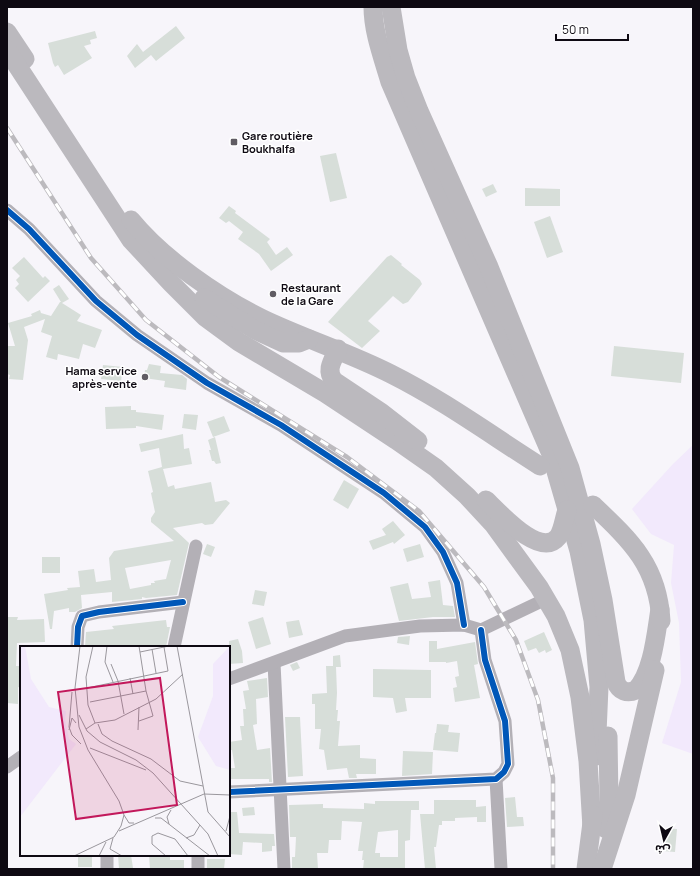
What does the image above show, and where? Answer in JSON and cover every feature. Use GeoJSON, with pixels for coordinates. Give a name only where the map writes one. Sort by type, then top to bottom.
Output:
{"type":"FeatureCollection","features":[{"type":"Feature","properties":{"kind":"highway"},"geometry":{"type":"LineString","coordinates":[[373,7],[380,51],[390,82],[551,454],[579,551],[593,620],[599,687],[592,828],[586,869]]}},
{"type":"Feature","properties":{"kind":"highway"},"geometry":{"type":"LineString","coordinates":[[391,7],[398,50],[406,78],[419,111],[488,267],[570,468],[591,544],[606,621],[616,684],[622,691],[630,692],[638,688],[650,662],[660,609]]}},
{"type":"Feature","properties":{"kind":"highway"},"geometry":{"type":"LineString","coordinates":[[7,32],[128,216],[139,230],[161,251],[192,275],[222,295],[263,318],[392,374],[452,409],[540,466]]}},
{"type":"Feature","properties":{"kind":"highway"},"geometry":{"type":"LineString","coordinates":[[7,50],[132,240],[199,311],[239,342],[325,393],[436,468],[467,496],[493,524],[539,587],[556,616],[570,650],[580,696],[588,761],[592,828]]}},
{"type":"Feature","properties":{"kind":"highway"},"geometry":{"type":"LineString","coordinates":[[132,240],[166,270],[200,295],[229,315],[255,330],[288,344],[299,343],[309,339]]}},
{"type":"Feature","properties":{"kind":"highway"},"geometry":{"type":"LineString","coordinates":[[338,350],[329,369],[331,378],[334,381],[382,413],[450,467],[526,536],[535,541],[544,543],[552,541],[560,532],[567,510]]}},
{"type":"Feature","properties":{"kind":"highway"},"geometry":{"type":"LineString","coordinates":[[593,505],[623,533],[636,549],[650,573],[658,594],[661,629],[654,675],[626,795],[602,869]]}},
{"type":"Feature","properties":{"kind":"highway"},"geometry":{"type":"LineString","coordinates":[[602,869],[609,801],[608,735],[610,688],[606,621]]}},
{"type":"Feature","properties":{"kind":"street"},"geometry":{"type":"LineString","coordinates":[[7,210],[29,229],[96,300],[137,335],[207,383],[281,425],[384,493],[425,528],[443,552],[457,582],[464,625]]}},
{"type":"Feature","properties":{"kind":"street"},"geometry":{"type":"LineString","coordinates":[[174,646],[196,546]]}},
{"type":"Feature","properties":{"kind":"street"},"geometry":{"type":"LineString","coordinates":[[230,678],[274,663],[344,636],[420,626],[464,625],[481,630],[546,599]]}},
{"type":"Feature","properties":{"kind":"street"},"geometry":{"type":"LineString","coordinates":[[77,646],[78,627],[82,616],[99,612],[183,602]]}},
{"type":"Feature","properties":{"kind":"street"},"geometry":{"type":"LineString","coordinates":[[230,792],[496,779],[504,772],[508,764],[505,721],[485,660],[481,630]]}},
{"type":"Feature","properties":{"kind":"street"},"geometry":{"type":"LineString","coordinates":[[274,663],[284,869]]}},
{"type":"Feature","properties":{"kind":"street"},"geometry":{"type":"LineString","coordinates":[[7,767],[20,758]]}},
{"type":"Feature","properties":{"kind":"street"},"geometry":{"type":"LineString","coordinates":[[496,779],[500,869]]}},
{"type":"Feature","properties":{"kind":"street"},"geometry":{"type":"LineString","coordinates":[[106,856],[107,869]]}},
{"type":"Feature","properties":{"kind":"street"},"geometry":{"type":"LineString","coordinates":[[198,856],[198,869]]}},
{"type":"Feature","properties":{"kind":"shaded area"},"geometry":{"type":"Polygon","coordinates":[[[693,445],[693,754],[662,743],[681,682],[679,623],[671,583],[674,545],[651,534],[632,509],[673,464],[693,445]]]}},
{"type":"Feature","properties":{"kind":"building"},"geometry":{"type":"Polygon","coordinates":[[[176,26],[185,38],[156,61],[151,55],[135,68],[127,56],[137,44],[143,52],[176,26]]]}},
{"type":"Feature","properties":{"kind":"building"},"geometry":{"type":"Polygon","coordinates":[[[95,31],[97,38],[90,40],[91,44],[84,46],[92,58],[64,75],[58,65],[55,67],[53,63],[48,43],[95,31]]]}},
{"type":"Feature","properties":{"kind":"building"},"geometry":{"type":"Polygon","coordinates":[[[336,153],[347,198],[330,202],[320,156],[336,153]]]}},
{"type":"Feature","properties":{"kind":"building"},"geometry":{"type":"Polygon","coordinates":[[[493,184],[497,192],[486,197],[482,189],[493,184]]]}},
{"type":"Feature","properties":{"kind":"building"},"geometry":{"type":"Polygon","coordinates":[[[525,188],[560,189],[560,206],[525,206],[525,188]]]}},
{"type":"Feature","properties":{"kind":"building"},"geometry":{"type":"Polygon","coordinates":[[[229,206],[236,211],[235,213],[270,239],[267,242],[276,255],[287,247],[293,255],[271,271],[259,254],[238,239],[243,232],[229,221],[226,223],[219,218],[229,206]]]}},
{"type":"Feature","properties":{"kind":"building"},"geometry":{"type":"Polygon","coordinates":[[[550,216],[563,252],[547,258],[534,222],[550,216]]]}},
{"type":"Feature","properties":{"kind":"building"},"geometry":{"type":"Polygon","coordinates":[[[391,255],[420,280],[422,284],[408,302],[403,304],[393,296],[368,321],[380,331],[362,348],[328,322],[387,257],[391,255]]]}},
{"type":"Feature","properties":{"kind":"building"},"geometry":{"type":"Polygon","coordinates":[[[24,257],[43,278],[45,276],[50,281],[28,302],[15,288],[19,284],[16,280],[20,276],[12,268],[24,257]]]}},
{"type":"Feature","properties":{"kind":"building"},"geometry":{"type":"Polygon","coordinates":[[[59,285],[69,299],[62,303],[81,315],[77,321],[102,330],[95,348],[83,344],[79,359],[58,354],[57,360],[46,357],[52,336],[41,332],[45,319],[24,327],[28,340],[23,380],[9,379],[10,375],[7,374],[7,346],[15,346],[8,323],[32,316],[31,314],[40,310],[41,313],[51,316],[61,302],[53,289],[59,285]]]}},
{"type":"Feature","properties":{"kind":"building"},"geometry":{"type":"Polygon","coordinates":[[[614,346],[684,353],[681,383],[611,376],[614,346]]]}},
{"type":"Feature","properties":{"kind":"building"},"geometry":{"type":"Polygon","coordinates":[[[149,364],[161,366],[160,373],[182,375],[187,379],[186,390],[164,387],[165,381],[144,378],[145,370],[147,370],[149,364]]]}},
{"type":"Feature","properties":{"kind":"building"},"geometry":{"type":"Polygon","coordinates":[[[103,365],[123,367],[121,381],[101,379],[103,365]]]}},
{"type":"Feature","properties":{"kind":"building"},"geometry":{"type":"Polygon","coordinates":[[[131,406],[131,410],[136,410],[136,412],[164,415],[162,430],[136,426],[136,428],[106,429],[105,407],[131,406]]]}},
{"type":"Feature","properties":{"kind":"building"},"geometry":{"type":"Polygon","coordinates":[[[184,414],[198,415],[196,430],[182,428],[184,414]]]}},
{"type":"Feature","properties":{"kind":"building"},"geometry":{"type":"Polygon","coordinates":[[[224,416],[230,431],[213,437],[207,422],[224,416]]]}},
{"type":"Feature","properties":{"kind":"building"},"geometry":{"type":"Polygon","coordinates":[[[183,434],[184,449],[189,448],[192,464],[163,469],[168,487],[174,485],[175,489],[211,482],[215,502],[226,500],[230,503],[213,524],[205,525],[202,523],[173,528],[189,543],[177,595],[146,598],[142,597],[142,599],[112,602],[112,592],[81,595],[82,608],[75,612],[69,612],[69,608],[54,611],[52,629],[50,629],[44,594],[68,590],[67,588],[80,587],[78,571],[94,569],[96,582],[111,580],[109,558],[114,551],[174,541],[151,522],[151,518],[155,512],[151,493],[153,492],[148,471],[162,467],[159,448],[141,452],[139,444],[183,434]],[[171,560],[125,568],[130,589],[151,585],[151,583],[155,583],[154,581],[166,579],[171,560]]]}},
{"type":"Feature","properties":{"kind":"building"},"geometry":{"type":"Polygon","coordinates":[[[215,437],[221,463],[216,464],[212,461],[208,440],[215,437]]]}},
{"type":"Feature","properties":{"kind":"building"},"geometry":{"type":"Polygon","coordinates":[[[344,480],[359,489],[348,509],[333,500],[344,480]]]}},
{"type":"Feature","properties":{"kind":"building"},"geometry":{"type":"Polygon","coordinates":[[[393,521],[405,535],[394,544],[393,542],[373,550],[369,541],[386,535],[382,529],[393,521]]]}},
{"type":"Feature","properties":{"kind":"building"},"geometry":{"type":"Polygon","coordinates":[[[207,544],[215,547],[211,557],[203,554],[207,544]]]}},
{"type":"Feature","properties":{"kind":"building"},"geometry":{"type":"Polygon","coordinates":[[[420,544],[424,557],[407,562],[403,549],[420,544]]]}},
{"type":"Feature","properties":{"kind":"building"},"geometry":{"type":"Polygon","coordinates":[[[42,557],[60,557],[60,573],[42,573],[42,557]]]}},
{"type":"Feature","properties":{"kind":"building"},"geometry":{"type":"Polygon","coordinates":[[[440,580],[443,605],[453,606],[455,617],[433,617],[399,621],[390,587],[408,583],[412,599],[431,597],[428,582],[440,580]]]}},
{"type":"Feature","properties":{"kind":"building"},"geometry":{"type":"Polygon","coordinates":[[[255,590],[267,592],[264,606],[252,604],[255,590]]]}},
{"type":"Feature","properties":{"kind":"building"},"geometry":{"type":"Polygon","coordinates":[[[7,617],[18,617],[17,620],[44,619],[45,642],[17,643],[16,666],[20,666],[18,704],[7,703],[7,617]]]}},
{"type":"Feature","properties":{"kind":"building"},"geometry":{"type":"Polygon","coordinates":[[[263,617],[271,644],[256,649],[248,622],[263,617]]]}},
{"type":"Feature","properties":{"kind":"building"},"geometry":{"type":"Polygon","coordinates":[[[166,620],[167,627],[170,627],[166,646],[85,646],[86,632],[114,629],[112,626],[166,620]]]}},
{"type":"Feature","properties":{"kind":"building"},"geometry":{"type":"Polygon","coordinates":[[[299,620],[303,635],[289,638],[286,622],[299,620]]]}},
{"type":"Feature","properties":{"kind":"building"},"geometry":{"type":"Polygon","coordinates":[[[544,632],[552,650],[546,653],[545,650],[539,653],[536,648],[528,651],[524,641],[544,632]]]}},
{"type":"Feature","properties":{"kind":"building"},"geometry":{"type":"Polygon","coordinates":[[[410,636],[409,645],[397,643],[398,637],[410,636]]]}},
{"type":"Feature","properties":{"kind":"building"},"geometry":{"type":"Polygon","coordinates":[[[238,639],[242,651],[243,663],[230,664],[229,641],[238,639]]]}},
{"type":"Feature","properties":{"kind":"building"},"geometry":{"type":"Polygon","coordinates":[[[429,641],[437,641],[437,649],[475,642],[478,664],[474,665],[480,698],[455,702],[453,688],[457,687],[455,677],[459,676],[457,661],[446,663],[429,662],[429,641]]]}},
{"type":"Feature","properties":{"kind":"building"},"geometry":{"type":"Polygon","coordinates":[[[340,655],[341,667],[336,667],[336,710],[338,710],[337,721],[340,721],[338,746],[360,745],[360,758],[376,759],[376,774],[356,774],[357,778],[349,778],[347,768],[327,770],[324,750],[319,749],[321,729],[315,729],[315,704],[312,704],[312,694],[327,693],[326,666],[333,666],[333,656],[340,655]]]}},
{"type":"Feature","properties":{"kind":"building"},"geometry":{"type":"Polygon","coordinates":[[[297,662],[300,668],[293,671],[290,665],[297,662]]]}},
{"type":"Feature","properties":{"kind":"building"},"geometry":{"type":"Polygon","coordinates":[[[373,669],[431,670],[431,698],[405,698],[407,711],[396,713],[393,698],[373,697],[373,669]]]}},
{"type":"Feature","properties":{"kind":"building"},"geometry":{"type":"Polygon","coordinates":[[[267,678],[268,697],[256,699],[257,724],[253,725],[257,750],[270,748],[272,782],[269,782],[269,779],[230,779],[230,768],[235,768],[232,750],[230,750],[230,742],[242,740],[240,726],[244,726],[243,709],[246,709],[243,691],[249,690],[247,681],[267,678]]]}},
{"type":"Feature","properties":{"kind":"building"},"geometry":{"type":"Polygon","coordinates":[[[285,717],[300,717],[303,776],[288,777],[285,717]]]}},
{"type":"Feature","properties":{"kind":"building"},"geometry":{"type":"Polygon","coordinates":[[[437,724],[449,725],[448,732],[460,733],[458,752],[433,750],[437,724]]]}},
{"type":"Feature","properties":{"kind":"building"},"geometry":{"type":"Polygon","coordinates":[[[403,751],[433,752],[432,774],[402,776],[403,751]]]}},
{"type":"Feature","properties":{"kind":"building"},"geometry":{"type":"Polygon","coordinates":[[[515,797],[517,817],[523,817],[524,826],[507,827],[505,798],[515,797]]]}},
{"type":"Feature","properties":{"kind":"building"},"geometry":{"type":"Polygon","coordinates":[[[434,800],[476,800],[476,807],[486,806],[486,822],[477,822],[477,817],[455,818],[455,821],[442,821],[442,825],[439,825],[436,847],[434,847],[436,869],[425,869],[420,814],[434,814],[434,800]]]}},
{"type":"Feature","properties":{"kind":"building"},"geometry":{"type":"Polygon","coordinates":[[[375,801],[419,801],[419,810],[411,810],[410,840],[405,841],[405,869],[363,869],[363,851],[358,851],[362,822],[342,821],[341,840],[329,840],[328,853],[317,853],[318,869],[292,869],[292,857],[295,857],[296,837],[290,837],[289,805],[323,804],[323,808],[364,809],[364,803],[375,804],[375,801]],[[398,830],[378,832],[375,853],[380,853],[380,857],[398,857],[398,830]]]}},
{"type":"Feature","properties":{"kind":"building"},"geometry":{"type":"Polygon","coordinates":[[[254,807],[255,815],[243,816],[242,808],[254,807]]]}},
{"type":"Feature","properties":{"kind":"building"},"geometry":{"type":"Polygon","coordinates":[[[230,812],[237,812],[239,833],[274,834],[275,846],[272,846],[272,851],[262,852],[262,843],[243,842],[242,855],[230,854],[230,812]]]}},
{"type":"Feature","properties":{"kind":"building"},"geometry":{"type":"Polygon","coordinates":[[[664,828],[677,829],[675,852],[663,851],[664,828]]]}},
{"type":"Feature","properties":{"kind":"building"},"geometry":{"type":"Polygon","coordinates":[[[78,856],[92,856],[92,867],[78,867],[78,856]]]}},
{"type":"Feature","properties":{"kind":"building"},"geometry":{"type":"Polygon","coordinates":[[[118,856],[131,856],[133,868],[119,869],[118,856]]]}},
{"type":"Feature","properties":{"kind":"building"},"geometry":{"type":"Polygon","coordinates":[[[149,856],[170,856],[170,860],[184,860],[184,869],[150,869],[149,856]]]}},
{"type":"Feature","properties":{"kind":"building"},"geometry":{"type":"Polygon","coordinates":[[[207,859],[225,859],[224,869],[207,869],[207,859]]]}},
{"type":"Feature","properties":{"kind":"railway"},"geometry":{"type":"LineString","coordinates":[[7,128],[91,258],[146,320],[219,377],[347,457],[419,511],[484,587],[516,640],[538,700],[553,778],[553,869]]}},
{"type":"Feature","properties":{"kind":"cycle path"},"geometry":{"type":"LineString","coordinates":[[7,210],[29,229],[96,301],[137,335],[207,383],[281,425],[384,493],[425,527],[443,552],[457,583],[464,625]]}},
{"type":"Feature","properties":{"kind":"cycle path"},"geometry":{"type":"LineString","coordinates":[[77,646],[78,627],[82,616],[99,612],[183,602]]}},
{"type":"Feature","properties":{"kind":"cycle path"},"geometry":{"type":"LineString","coordinates":[[230,792],[496,779],[504,772],[508,764],[505,721],[485,660],[481,630]]}},
{"type":"Feature","properties":{"kind":"place","name":"Gare routière Boukhalfa"},"geometry":{"type":"Point","coordinates":[234,142]}},
{"type":"Feature","properties":{"kind":"place","name":"Restaurant de la Gare"},"geometry":{"type":"Point","coordinates":[273,294]}},
{"type":"Feature","properties":{"kind":"place","name":"Hama service après-vente"},"geometry":{"type":"Point","coordinates":[145,377]}}]}
